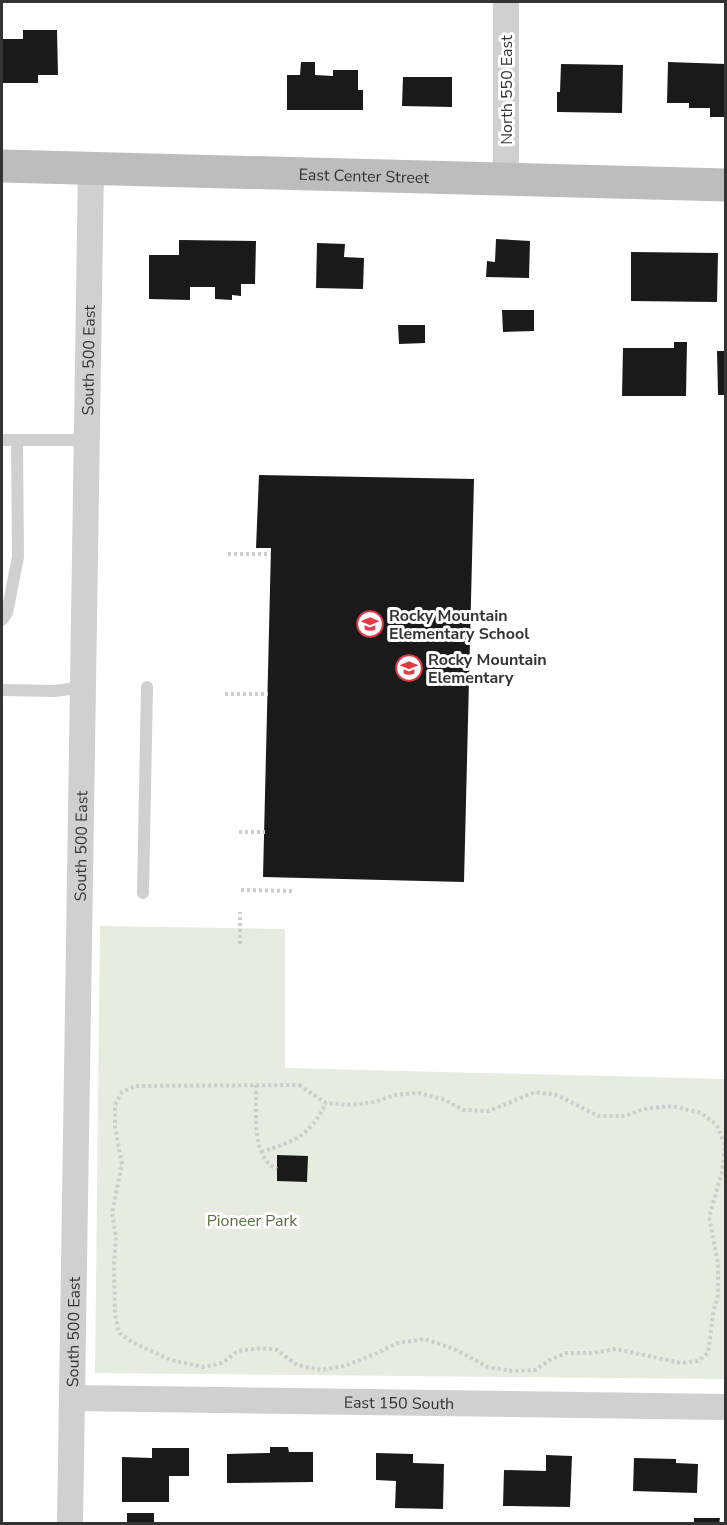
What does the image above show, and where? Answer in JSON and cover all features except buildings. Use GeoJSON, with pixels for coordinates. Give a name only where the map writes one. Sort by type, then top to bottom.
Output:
{"type":"FeatureCollection","features":[{"type":"Feature","properties":{"kind":"street","name":"North 550 East"},"geometry":{"type":"LineString","coordinates":[[506,2],[506,179]]}},
{"type":"Feature","properties":{"kind":"street","name":"East Center Street"},"geometry":{"type":"LineString","coordinates":[[2,166],[726,185]]}},
{"type":"Feature","properties":{"kind":"street","name":"South 500 East"},"geometry":{"type":"LineString","coordinates":[[70,1524],[91,167]]}},
{"type":"Feature","properties":{"kind":"street","name":"East 150 South"},"geometry":{"type":"LineString","coordinates":[[72,1398],[726,1407]]}},
{"type":"Feature","properties":{"kind":"lane"},"geometry":{"type":"LineString","coordinates":[[2,440],[88,440]]}},
{"type":"Feature","properties":{"kind":"lane"},"geometry":{"type":"LineString","coordinates":[[2,620],[7,613],[18,558],[17,440]]}},
{"type":"Feature","properties":{"kind":"lane"},"geometry":{"type":"LineString","coordinates":[[2,690],[56,691],[83,687]]}},
{"type":"Feature","properties":{"kind":"lane"},"geometry":{"type":"LineString","coordinates":[[143,893],[147,687]]}},
{"type":"Feature","properties":{"kind":"path"},"geometry":{"type":"LineString","coordinates":[[228,554],[271,554]]}},
{"type":"Feature","properties":{"kind":"path"},"geometry":{"type":"LineString","coordinates":[[225,694],[268,694]]}},
{"type":"Feature","properties":{"kind":"path"},"geometry":{"type":"LineString","coordinates":[[239,832],[265,832]]}},
{"type":"Feature","properties":{"kind":"path"},"geometry":{"type":"LineString","coordinates":[[241,890],[293,891]]}},
{"type":"Feature","properties":{"kind":"path"},"geometry":{"type":"LineString","coordinates":[[240,912],[240,944]]}},
{"type":"Feature","properties":{"kind":"path"},"geometry":{"type":"LineString","coordinates":[[256,1085],[258,1144],[270,1166],[277,1168]]}},
{"type":"Feature","properties":{"kind":"path"},"geometry":{"type":"LineString","coordinates":[[299,1085],[326,1103],[351,1105],[419,1093],[445,1100],[463,1110],[489,1111],[535,1092],[557,1095],[598,1116],[625,1116],[643,1109],[672,1106],[701,1113],[717,1125],[725,1145],[722,1172],[709,1217],[718,1263],[718,1295],[708,1353],[698,1362],[681,1363],[616,1349],[591,1353],[566,1353],[535,1370],[512,1371],[488,1367],[454,1349],[425,1339],[397,1343],[344,1366],[321,1370],[297,1365],[277,1350],[262,1348],[238,1351],[222,1363],[203,1367],[171,1360],[132,1342],[119,1333],[115,1314],[116,1238],[112,1213],[122,1164],[116,1127],[116,1105],[122,1092],[135,1086],[299,1085]]}},
{"type":"Feature","properties":{"kind":"path"},"geometry":{"type":"LineString","coordinates":[[261,1152],[289,1143],[300,1136],[317,1121],[326,1103]]}},
{"type":"Feature","properties":{"kind":"green space","name":"Pioneer Park"},"geometry":{"type":"Polygon","coordinates":[[[100,926],[285,929],[285,1068],[725,1079],[725,1379],[95,1373],[100,926]]]}},
{"type":"Feature","properties":{"kind":"place","name":"Rocky Mountain Elementary School"},"geometry":{"type":"Point","coordinates":[370,624]}},
{"type":"Feature","properties":{"kind":"place","name":"Rocky Mountain Elementary"},"geometry":{"type":"Point","coordinates":[409,668]}}]}
